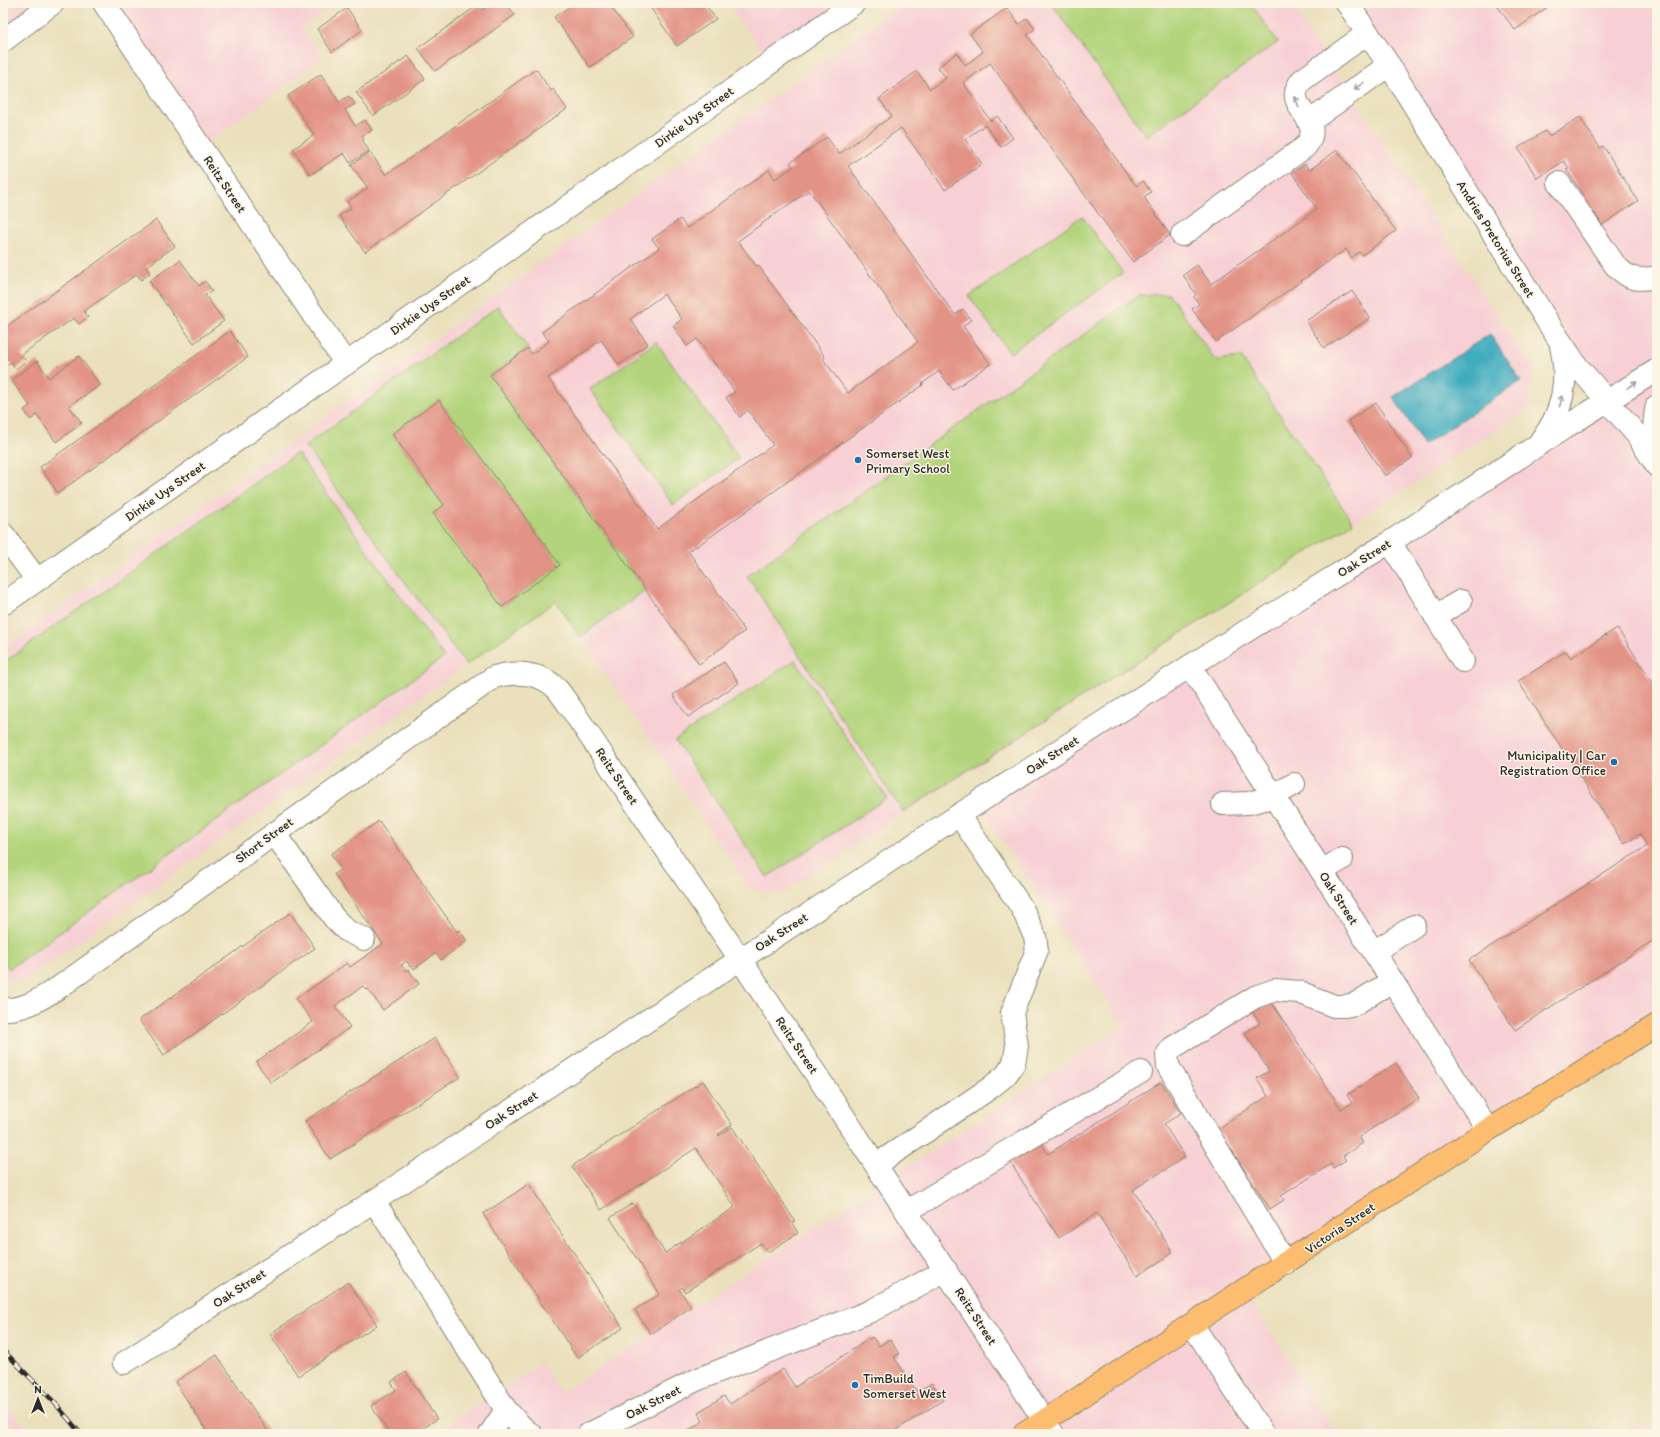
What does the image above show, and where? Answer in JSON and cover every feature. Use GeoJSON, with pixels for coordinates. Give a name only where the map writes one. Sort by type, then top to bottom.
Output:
{"type":"FeatureCollection","features":[{"type":"Feature","properties":{"kind":"main road","name":"Victoria Street"},"geometry":{"type":"LineString","coordinates":[[1024,1434],[1049,1427],[1192,1324],[1286,1264],[1488,1130],[1657,1025]]}},
{"type":"Feature","properties":{"kind":"street"},"geometry":{"type":"LineString","coordinates":[[3,41],[53,3]]}},
{"type":"Feature","properties":{"kind":"street","name":"Reitz Street"},"geometry":{"type":"LineString","coordinates":[[104,3],[346,364]]}},
{"type":"Feature","properties":{"kind":"street","name":"Dirkie Uys Street"},"geometry":{"type":"LineString","coordinates":[[3,604],[346,364],[854,3]]}},
{"type":"Feature","properties":{"kind":"street","name":"Andries Pretorius Street"},"geometry":{"type":"LineString","coordinates":[[1347,3],[1389,65],[1577,366],[1637,435],[1657,466]]}},
{"type":"Feature","properties":{"kind":"street"},"geometry":{"type":"LineString","coordinates":[[1182,235],[1305,147],[1310,141],[1312,128],[1295,99],[1295,92],[1298,86],[1302,80],[1368,33]]}},
{"type":"Feature","properties":{"kind":"street"},"geometry":{"type":"LineString","coordinates":[[1309,122],[1389,65]]}},
{"type":"Feature","properties":{"kind":"street"},"geometry":{"type":"LineString","coordinates":[[1559,183],[1615,265],[1624,274],[1633,279],[1657,277]]}},
{"type":"Feature","properties":{"kind":"street","name":"Oak Street"},"geometry":{"type":"LineString","coordinates":[[1535,447],[1553,421],[1564,390],[1565,373],[1559,339]]}},
{"type":"Feature","properties":{"kind":"street","name":"Oak Street"},"geometry":{"type":"LineString","coordinates":[[124,1363],[374,1201],[959,815],[1190,666],[1390,542],[1535,447],[1657,370]]}},
{"type":"Feature","properties":{"kind":"street"},"geometry":{"type":"LineString","coordinates":[[1657,406],[1654,437],[1657,454]]}},
{"type":"Feature","properties":{"kind":"street"},"geometry":{"type":"LineString","coordinates":[[3,534],[37,580]]}},
{"type":"Feature","properties":{"kind":"street"},"geometry":{"type":"LineString","coordinates":[[1390,542],[1463,661]]}},
{"type":"Feature","properties":{"kind":"street"},"geometry":{"type":"LineString","coordinates":[[1435,616],[1461,601]]}},
{"type":"Feature","properties":{"kind":"street","name":"Oak Street"},"geometry":{"type":"LineString","coordinates":[[1190,666],[1488,1130]]}},
{"type":"Feature","properties":{"kind":"street","name":"Short Street"},"geometry":{"type":"LineString","coordinates":[[3,1009],[11,1010],[40,1000],[482,684],[494,677],[506,673],[525,673]]}},
{"type":"Feature","properties":{"kind":"street","name":"Reitz Street"},"geometry":{"type":"LineString","coordinates":[[525,673],[542,678],[556,688],[575,714],[740,959],[1049,1427]]}},
{"type":"Feature","properties":{"kind":"street"},"geometry":{"type":"LineString","coordinates":[[1222,804],[1248,803],[1273,797],[1294,784]]}},
{"type":"Feature","properties":{"kind":"street"},"geometry":{"type":"LineString","coordinates":[[876,1165],[990,1088],[1006,1075],[1014,1063],[1017,1046],[1012,1012],[1037,950],[1035,937],[1022,908],[959,815]]}},
{"type":"Feature","properties":{"kind":"street"},"geometry":{"type":"LineString","coordinates":[[274,833],[334,918],[346,931],[364,939]]}},
{"type":"Feature","properties":{"kind":"street"},"geometry":{"type":"LineString","coordinates":[[1322,871],[1342,859]]}},
{"type":"Feature","properties":{"kind":"street"},"geometry":{"type":"LineString","coordinates":[[1374,952],[1414,926]]}},
{"type":"Feature","properties":{"kind":"street"},"geometry":{"type":"LineString","coordinates":[[1286,1264],[1168,1066],[1167,1055],[1172,1048],[1255,997],[1275,990],[1298,992],[1334,1006],[1345,1006],[1355,1004],[1392,981]]}},
{"type":"Feature","properties":{"kind":"street"},"geometry":{"type":"LineString","coordinates":[[907,1211],[1142,1072]]}},
{"type":"Feature","properties":{"kind":"street"},"geometry":{"type":"LineString","coordinates":[[374,1201],[506,1410],[526,1431],[531,1434]]}},
{"type":"Feature","properties":{"kind":"street","name":"Oak Street"},"geometry":{"type":"LineString","coordinates":[[589,1434],[696,1380],[864,1314],[946,1270]]}},
{"type":"Feature","properties":{"kind":"street"},"geometry":{"type":"LineString","coordinates":[[1192,1324],[1263,1434]]}},
{"type":"Feature","properties":{"kind":"street"},"geometry":{"type":"LineString","coordinates":[[490,1434],[506,1410]]}},
{"type":"Feature","properties":{"kind":"shaded area"},"geometry":{"type":"Polygon","coordinates":[[[3,3],[49,3],[3,38],[3,3]]]}},
{"type":"Feature","properties":{"kind":"shaded area"},"geometry":{"type":"Polygon","coordinates":[[[105,3],[335,3],[301,28],[323,58],[200,148],[105,3]]]}},
{"type":"Feature","properties":{"kind":"shaded area"},"geometry":{"type":"Polygon","coordinates":[[[728,3],[851,3],[769,61],[728,3]]]}},
{"type":"Feature","properties":{"kind":"shaded area","name":"Somerset West Primary School"},"geometry":{"type":"Polygon","coordinates":[[[904,3],[1290,3],[1535,372],[1527,410],[779,895],[750,888],[556,601],[25,980],[3,978],[3,649],[904,3]]]}},
{"type":"Feature","properties":{"kind":"shaded area"},"geometry":{"type":"Polygon","coordinates":[[[1350,3],[1657,3],[1657,1023],[1245,1291],[1336,1434],[434,1434],[541,1363],[561,1393],[1124,1026],[979,805],[1610,401],[1350,3]]]}},
{"type":"Feature","properties":{"kind":"shaded area"},"geometry":{"type":"Polygon","coordinates":[[[3,1401],[31,1434],[3,1434],[3,1401]]]}},
{"type":"Feature","properties":{"kind":"shaded area"},"geometry":{"type":"Polygon","coordinates":[[[1639,1423],[1646,1434],[1622,1434],[1639,1423]]]}},
{"type":"Feature","properties":{"kind":"green space"},"geometry":{"type":"Polygon","coordinates":[[[1051,3],[1250,3],[1278,42],[1146,136],[1051,3]]]}},
{"type":"Feature","properties":{"kind":"green space"},"geometry":{"type":"Polygon","coordinates":[[[1082,216],[1123,273],[1010,353],[969,296],[1082,216]]]}},
{"type":"Feature","properties":{"kind":"green space"},"geometry":{"type":"Polygon","coordinates":[[[1169,294],[1215,360],[1241,357],[1353,523],[903,812],[747,576],[1139,295],[1169,294]]]}},
{"type":"Feature","properties":{"kind":"green space"},"geometry":{"type":"Polygon","coordinates":[[[498,306],[528,348],[490,375],[645,590],[580,637],[556,601],[466,665],[305,446],[498,306]],[[439,400],[392,434],[444,505],[434,513],[502,607],[560,565],[439,400]]]}},
{"type":"Feature","properties":{"kind":"green space"},"geometry":{"type":"Polygon","coordinates":[[[656,342],[739,458],[673,505],[590,389],[656,342]]]}},
{"type":"Feature","properties":{"kind":"green space"},"geometry":{"type":"Polygon","coordinates":[[[297,453],[444,657],[9,969],[3,961],[3,663],[297,453]]]}},
{"type":"Feature","properties":{"kind":"green space"},"geometry":{"type":"Polygon","coordinates":[[[795,660],[887,798],[767,877],[675,740],[795,660]]]}},
{"type":"Feature","properties":{"kind":"water"},"geometry":{"type":"Polygon","coordinates":[[[1490,334],[1521,381],[1424,445],[1393,397],[1490,334]]]}},
{"type":"Feature","properties":{"kind":"building"},"geometry":{"type":"Polygon","coordinates":[[[492,3],[506,3],[515,15],[435,71],[418,48],[478,5],[482,10],[492,3]]]}},
{"type":"Feature","properties":{"kind":"building"},"geometry":{"type":"Polygon","coordinates":[[[570,3],[608,3],[633,37],[590,67],[554,17],[572,5],[570,3]]]}},
{"type":"Feature","properties":{"kind":"building"},"geometry":{"type":"Polygon","coordinates":[[[647,3],[704,3],[716,19],[677,46],[647,3]]]}},
{"type":"Feature","properties":{"kind":"building"},"geometry":{"type":"Polygon","coordinates":[[[1495,3],[1553,3],[1515,30],[1495,3]]]}},
{"type":"Feature","properties":{"kind":"building"},"geometry":{"type":"Polygon","coordinates":[[[347,8],[362,30],[332,52],[317,29],[347,8]]]}},
{"type":"Feature","properties":{"kind":"building"},"geometry":{"type":"Polygon","coordinates":[[[1007,8],[1019,24],[1027,18],[1035,29],[1027,35],[1136,186],[1143,181],[1151,192],[1144,197],[1170,235],[1133,262],[990,63],[963,83],[991,121],[997,116],[1013,138],[1001,147],[985,125],[965,139],[982,164],[945,190],[901,128],[848,166],[955,315],[963,309],[971,320],[963,326],[990,364],[953,390],[939,371],[922,384],[923,385],[696,547],[695,546],[688,551],[745,631],[699,664],[490,375],[528,348],[532,354],[549,341],[542,332],[659,248],[652,239],[680,219],[687,228],[769,170],[775,179],[793,167],[790,163],[827,137],[839,154],[892,116],[879,99],[917,71],[930,89],[946,78],[938,67],[957,53],[965,65],[983,52],[970,34],[1007,8]],[[809,190],[738,241],[756,266],[758,265],[825,357],[823,359],[848,393],[918,342],[809,190]],[[664,294],[630,319],[648,344],[619,365],[601,340],[548,378],[657,529],[773,445],[748,410],[740,417],[726,398],[735,392],[697,339],[687,346],[673,326],[682,319],[664,294]]]}},
{"type":"Feature","properties":{"kind":"building"},"geometry":{"type":"Polygon","coordinates":[[[408,56],[425,79],[373,116],[356,92],[408,56]]]}},
{"type":"Feature","properties":{"kind":"building"},"geometry":{"type":"Polygon","coordinates":[[[536,69],[551,91],[553,89],[567,109],[365,252],[339,216],[351,208],[347,202],[368,188],[351,165],[370,152],[386,175],[536,69]]]}},
{"type":"Feature","properties":{"kind":"building"},"geometry":{"type":"Polygon","coordinates":[[[321,74],[339,102],[349,96],[355,104],[345,110],[355,126],[365,120],[372,130],[362,136],[363,141],[369,151],[350,163],[344,153],[310,175],[293,149],[314,135],[288,96],[321,74]]]}},
{"type":"Feature","properties":{"kind":"building"},"geometry":{"type":"Polygon","coordinates":[[[1580,117],[1600,148],[1603,146],[1638,201],[1602,225],[1595,213],[1590,217],[1579,199],[1584,196],[1566,169],[1569,168],[1564,161],[1537,178],[1518,148],[1545,131],[1549,136],[1580,117]]]}},
{"type":"Feature","properties":{"kind":"building"},"geometry":{"type":"Polygon","coordinates":[[[1337,150],[1396,231],[1362,255],[1359,252],[1351,258],[1346,249],[1216,342],[1192,309],[1199,304],[1194,297],[1196,294],[1183,275],[1197,265],[1211,284],[1317,209],[1292,173],[1305,164],[1309,170],[1337,150]]]}},
{"type":"Feature","properties":{"kind":"building"},"geometry":{"type":"Polygon","coordinates":[[[156,220],[175,246],[146,267],[150,273],[141,280],[137,274],[84,311],[88,317],[79,324],[74,318],[21,355],[26,361],[16,369],[11,362],[3,368],[3,329],[156,220]]]}},
{"type":"Feature","properties":{"kind":"building"},"geometry":{"type":"Polygon","coordinates":[[[180,260],[199,286],[205,281],[212,291],[205,295],[224,321],[194,343],[149,281],[180,260]]]}},
{"type":"Feature","properties":{"kind":"building"},"geometry":{"type":"Polygon","coordinates":[[[1352,291],[1370,318],[1324,348],[1306,321],[1352,291]]]}},
{"type":"Feature","properties":{"kind":"building"},"geometry":{"type":"Polygon","coordinates":[[[230,331],[248,357],[58,493],[40,467],[230,331]]]}},
{"type":"Feature","properties":{"kind":"building"},"geometry":{"type":"Polygon","coordinates":[[[79,356],[100,385],[69,406],[82,423],[56,442],[37,415],[31,420],[24,410],[30,406],[11,380],[37,361],[49,378],[79,356]]]}},
{"type":"Feature","properties":{"kind":"building"},"geometry":{"type":"Polygon","coordinates":[[[439,400],[560,565],[502,607],[433,513],[444,505],[392,434],[439,400]]]}},
{"type":"Feature","properties":{"kind":"building"},"geometry":{"type":"Polygon","coordinates":[[[1376,403],[1412,458],[1385,476],[1348,421],[1376,403]]]}},
{"type":"Feature","properties":{"kind":"building","name":"Municipality | Car Registration Office"},"geometry":{"type":"Polygon","coordinates":[[[1617,628],[1657,689],[1657,938],[1515,1030],[1469,960],[1647,846],[1640,834],[1624,844],[1518,681],[1566,651],[1571,658],[1617,628]]]}},
{"type":"Feature","properties":{"kind":"building"},"geometry":{"type":"Polygon","coordinates":[[[724,662],[739,683],[688,717],[673,695],[724,662]]]}},
{"type":"Feature","properties":{"kind":"building"},"geometry":{"type":"Polygon","coordinates":[[[379,821],[457,932],[459,930],[467,941],[441,960],[436,953],[414,969],[412,966],[410,967],[407,961],[401,965],[406,971],[408,969],[419,984],[383,1010],[368,989],[366,990],[363,986],[335,1006],[350,1027],[271,1083],[256,1062],[313,1022],[296,999],[347,963],[350,967],[383,944],[334,874],[341,869],[331,854],[379,821]]]}},
{"type":"Feature","properties":{"kind":"building"},"geometry":{"type":"Polygon","coordinates":[[[290,913],[315,948],[164,1055],[139,1020],[290,913]]]}},
{"type":"Feature","properties":{"kind":"building"},"geometry":{"type":"Polygon","coordinates":[[[1268,997],[1341,1109],[1352,1103],[1347,1095],[1396,1063],[1419,1098],[1359,1137],[1363,1143],[1343,1156],[1346,1160],[1333,1168],[1331,1164],[1281,1196],[1284,1200],[1270,1209],[1218,1129],[1268,1096],[1257,1078],[1269,1071],[1245,1033],[1260,1023],[1250,1008],[1268,997]]]}},
{"type":"Feature","properties":{"kind":"building"},"geometry":{"type":"Polygon","coordinates":[[[435,1038],[460,1077],[330,1159],[305,1121],[435,1038]]]}},
{"type":"Feature","properties":{"kind":"building"},"geometry":{"type":"Polygon","coordinates":[[[703,1081],[732,1125],[718,1134],[719,1136],[732,1127],[795,1221],[792,1223],[798,1233],[768,1252],[761,1243],[685,1292],[682,1287],[679,1289],[691,1307],[651,1334],[635,1310],[660,1294],[610,1218],[633,1203],[665,1253],[735,1207],[696,1148],[601,1210],[572,1166],[703,1081]]]}},
{"type":"Feature","properties":{"kind":"building"},"geometry":{"type":"Polygon","coordinates":[[[1161,1082],[1181,1113],[1164,1124],[1185,1157],[1133,1190],[1173,1253],[1137,1276],[1097,1213],[1059,1238],[1008,1159],[1039,1140],[1048,1154],[1161,1082]]]}},
{"type":"Feature","properties":{"kind":"building"},"geometry":{"type":"Polygon","coordinates":[[[529,1184],[623,1328],[577,1358],[483,1214],[529,1184]]]}},
{"type":"Feature","properties":{"kind":"building"},"geometry":{"type":"Polygon","coordinates":[[[348,1282],[377,1325],[298,1376],[270,1334],[348,1282]]]}},
{"type":"Feature","properties":{"kind":"building","name":"TimBuild Somerset West"},"geometry":{"type":"Polygon","coordinates":[[[872,1337],[879,1346],[890,1339],[899,1354],[894,1357],[917,1392],[932,1383],[943,1400],[890,1434],[683,1434],[703,1421],[698,1412],[724,1396],[730,1404],[783,1369],[795,1387],[872,1337]]]}},
{"type":"Feature","properties":{"kind":"building"},"geometry":{"type":"Polygon","coordinates":[[[217,1355],[270,1434],[209,1434],[175,1382],[217,1355]]]}},
{"type":"Feature","properties":{"kind":"building"},"geometry":{"type":"Polygon","coordinates":[[[406,1372],[437,1419],[414,1434],[390,1434],[371,1406],[396,1390],[391,1382],[406,1372]]]}},
{"type":"Feature","properties":{"kind":"railway"},"geometry":{"type":"LineString","coordinates":[[3,1350],[54,1402],[81,1434]]}},
{"type":"Feature","properties":{"kind":"place","name":"Somerset West Primary School"},"geometry":{"type":"Point","coordinates":[858,460]}},
{"type":"Feature","properties":{"kind":"place","name":"Municipality | Car Registration Office"},"geometry":{"type":"Point","coordinates":[1614,762]}},
{"type":"Feature","properties":{"kind":"place","name":"TimBuild Somerset West"},"geometry":{"type":"Point","coordinates":[855,1385]}}]}
